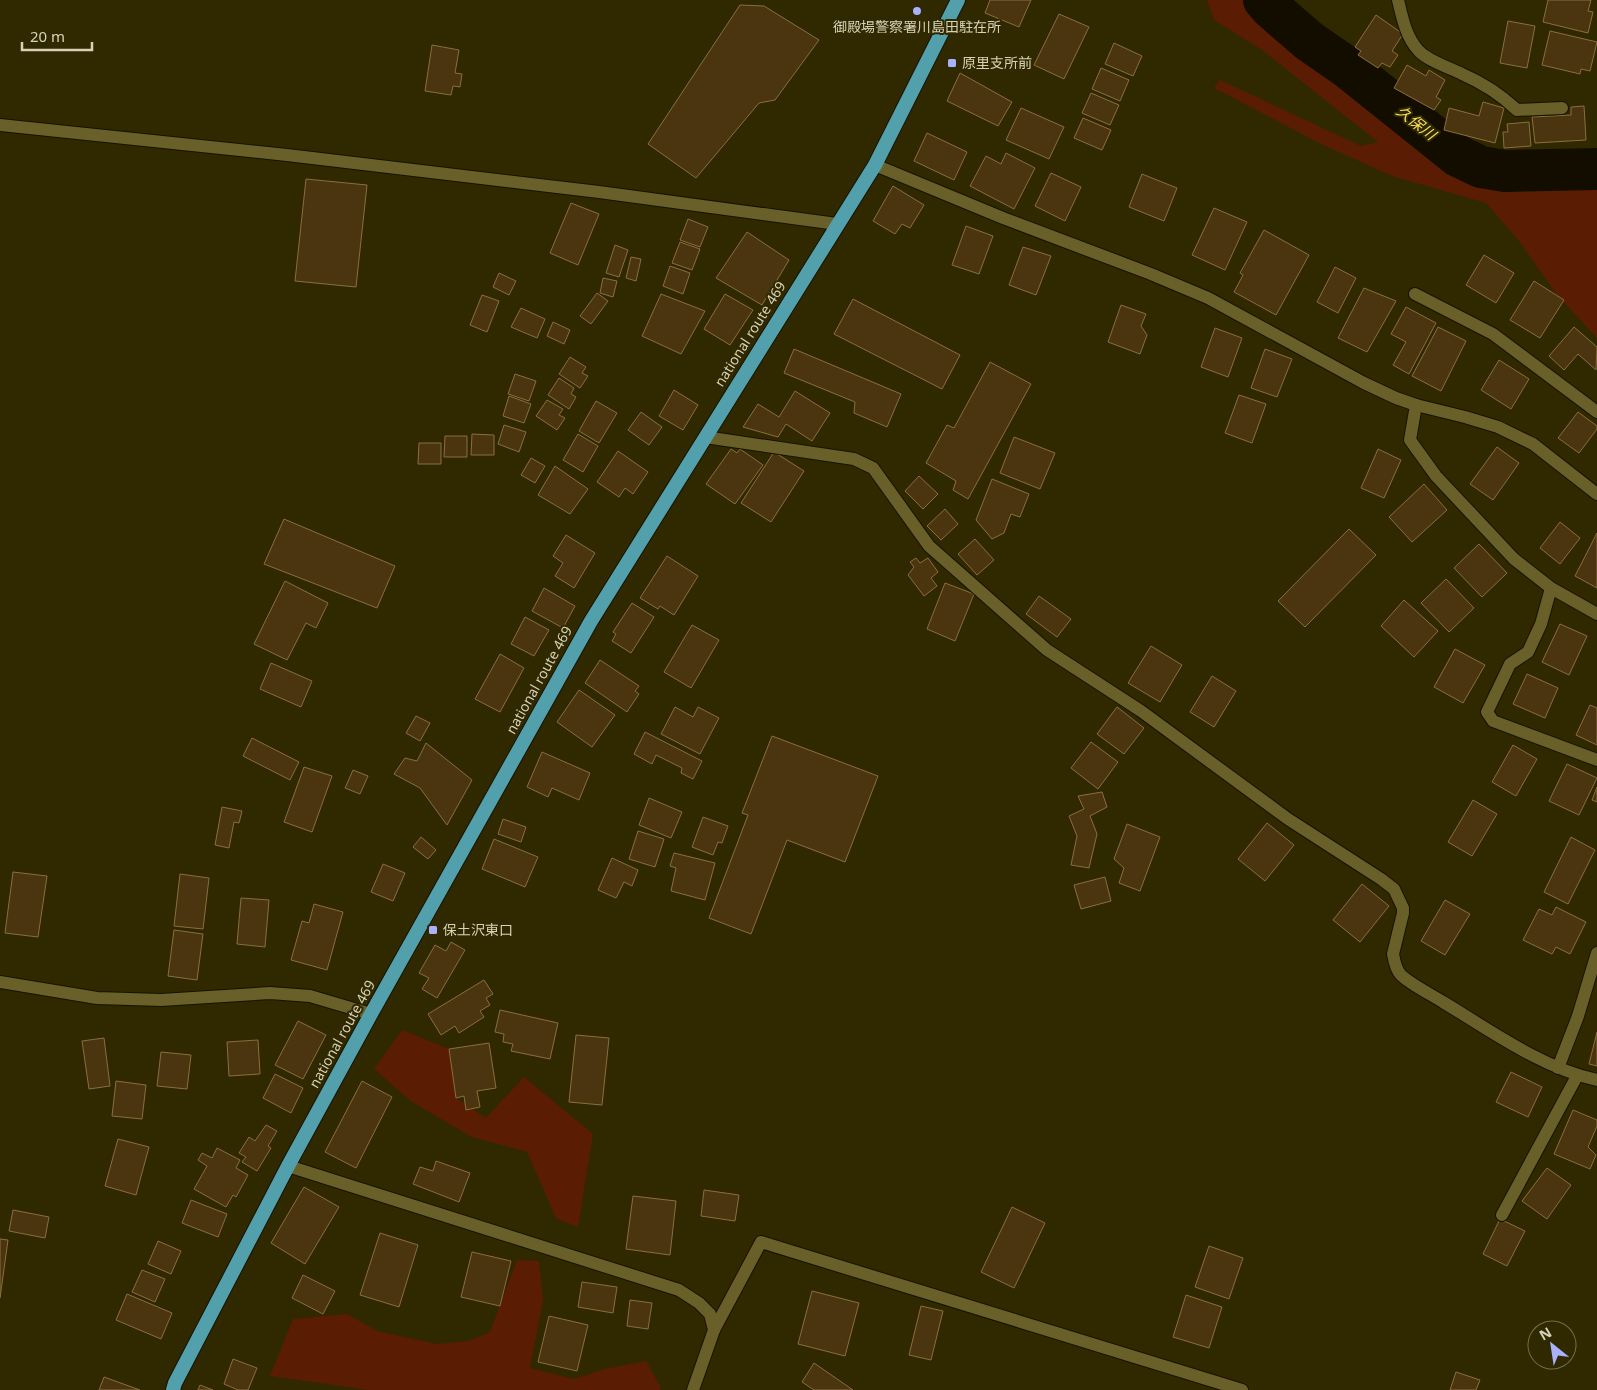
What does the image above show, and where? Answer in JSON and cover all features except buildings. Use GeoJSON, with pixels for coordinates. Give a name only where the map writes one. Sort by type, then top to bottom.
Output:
{"type":"FeatureCollection","features":[{"type":"Feature","properties":{"kind":"highway","name":"national route 469"},"geometry":{"type":"LineString","coordinates":[[173,1390],[288,1166],[591,621],[875,165],[958,0]]}},
{"type":"Feature","properties":{"kind":"street"},"geometry":{"type":"LineString","coordinates":[[1398,0],[1404,24],[1418,51],[1497,93],[1517,110],[1562,108]]}},
{"type":"Feature","properties":{"kind":"street"},"geometry":{"type":"LineString","coordinates":[[0,126],[277,154],[560,187],[837,224]]}},
{"type":"Feature","properties":{"kind":"street"},"geometry":{"type":"LineString","coordinates":[[875,165],[1003,218],[1151,274],[1208,298],[1364,383],[1416,405],[1498,427],[1533,444],[1597,494]]}},
{"type":"Feature","properties":{"kind":"street"},"geometry":{"type":"LineString","coordinates":[[1415,294],[1493,334],[1597,412]]}},
{"type":"Feature","properties":{"kind":"street"},"geometry":{"type":"LineString","coordinates":[[1416,405],[1410,440],[1436,476],[1514,559],[1551,588],[1597,614]]}},
{"type":"Feature","properties":{"kind":"street"},"geometry":{"type":"LineString","coordinates":[[705,437],[854,459],[873,468],[929,546],[1047,650],[1141,712],[1288,819],[1394,889],[1403,914],[1393,954],[1402,976],[1475,1024],[1558,1068],[1576,1076],[1597,1080]]}},
{"type":"Feature","properties":{"kind":"street"},"geometry":{"type":"LineString","coordinates":[[1551,588],[1541,624],[1528,652],[1510,664],[1488,712],[1493,721],[1597,760]]}},
{"type":"Feature","properties":{"kind":"street"},"geometry":{"type":"LineString","coordinates":[[1558,1068],[1578,1016],[1597,953]]}},
{"type":"Feature","properties":{"kind":"street"},"geometry":{"type":"LineString","coordinates":[[0,982],[98,998],[161,1000],[270,994],[310,996],[371,1014]]}},
{"type":"Feature","properties":{"kind":"street"},"geometry":{"type":"LineString","coordinates":[[1502,1215],[1576,1076]]}},
{"type":"Feature","properties":{"kind":"street"},"geometry":{"type":"LineString","coordinates":[[288,1166],[679,1290],[699,1303],[710,1314],[714,1330]]}},
{"type":"Feature","properties":{"kind":"street"},"geometry":{"type":"LineString","coordinates":[[693,1390],[714,1330],[761,1242],[1242,1390]]}},
{"type":"Feature","properties":{"kind":"shaded area"},"geometry":{"type":"Polygon","coordinates":[[[1207,0],[1276,0],[1279,26],[1305,50],[1436,154],[1501,162],[1588,152],[1597,156],[1597,338],[1557,295],[1519,241],[1486,203],[1392,176],[1321,144],[1214,88],[1220,80],[1361,146],[1378,142],[1262,50],[1214,20],[1207,0]]]}},
{"type":"Feature","properties":{"kind":"shaded area"},"geometry":{"type":"Polygon","coordinates":[[[402,1030],[449,1049],[456,1098],[486,1118],[524,1077],[593,1134],[578,1227],[556,1218],[527,1152],[472,1137],[412,1102],[374,1069],[402,1030]]]}},
{"type":"Feature","properties":{"kind":"shaded area"},"geometry":{"type":"Polygon","coordinates":[[[517,1260],[539,1261],[543,1301],[530,1368],[574,1379],[605,1369],[646,1361],[661,1388],[660,1390],[369,1390],[270,1376],[293,1319],[347,1314],[377,1331],[436,1344],[469,1341],[490,1332],[517,1260]]]}},
{"type":"Feature","properties":{"kind":"waterway","name":"久保川"},"geometry":{"type":"LineString","coordinates":[[1264,0],[1309,41],[1348,68],[1458,156],[1481,167],[1505,171],[1597,169]]}},
{"type":"Feature","properties":{"kind":"place","name":"御殿場警察署川島田駐在所"},"geometry":{"type":"Point","coordinates":[917,11]}},
{"type":"Feature","properties":{"kind":"place","name":"原里支所前"},"geometry":{"type":"Point","coordinates":[952,63]}},
{"type":"Feature","properties":{"kind":"place","name":"保土沢東口"},"geometry":{"type":"Point","coordinates":[433,930]}}]}
